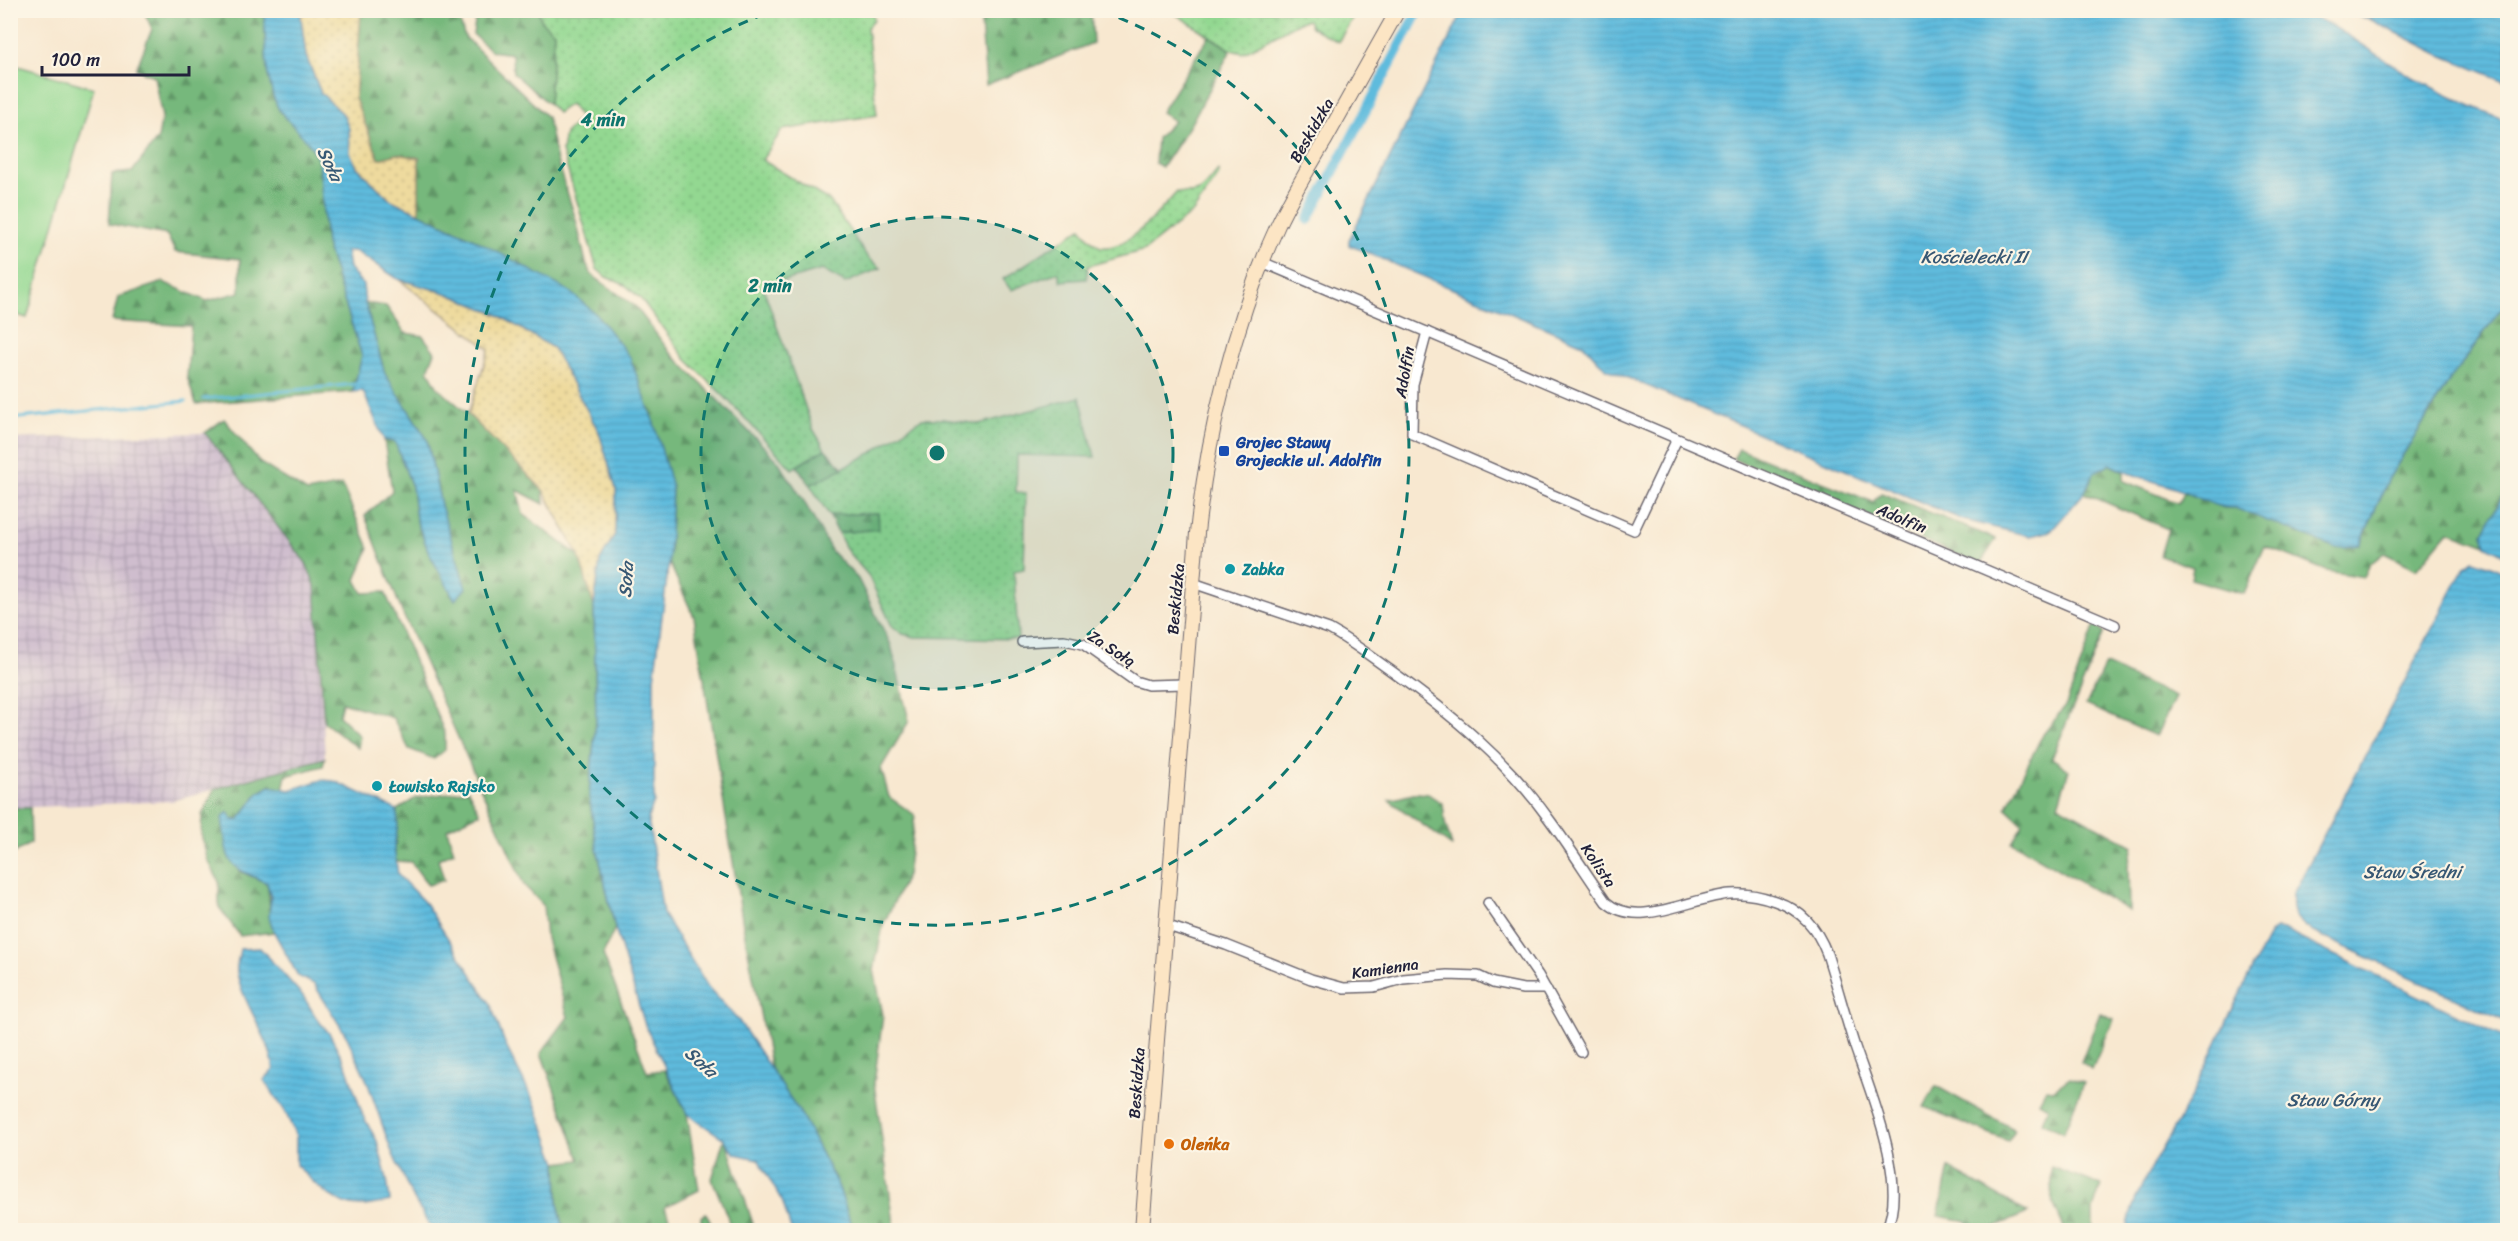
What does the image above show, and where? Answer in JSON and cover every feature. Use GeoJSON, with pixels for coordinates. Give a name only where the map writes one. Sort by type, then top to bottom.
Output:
{"type":"FeatureCollection","features":[{"type":"Feature","properties":{"kind":"main road","name":"Beskidzka"},"geometry":{"type":"LineString","coordinates":[[1142,1230],[1193,584],[1200,509],[1210,452],[1234,348],[1262,262],[1287,206],[1398,10]]}},
{"type":"Feature","properties":{"kind":"street","name":"Adolfin"},"geometry":{"type":"LineString","coordinates":[[1262,262],[2115,625]]}},
{"type":"Feature","properties":{"kind":"street","name":"Adolfin"},"geometry":{"type":"LineString","coordinates":[[1427,332],[1413,384],[1412,434],[1634,530],[1677,439]]}},
{"type":"Feature","properties":{"kind":"street","name":"Kolista"},"geometry":{"type":"LineString","coordinates":[[1193,584],[1329,629],[1347,639],[1445,711],[1499,760],[1548,818],[1606,902],[1618,911],[1645,913],[1719,896],[1743,894],[1778,902],[1799,912],[1809,920],[1827,954],[1887,1147],[1893,1192],[1891,1215],[1886,1230]]}},
{"type":"Feature","properties":{"kind":"street","name":"Za Sołą"},"geometry":{"type":"LineString","coordinates":[[1022,642],[1064,640],[1083,644],[1136,681],[1148,685],[1185,684]]}},
{"type":"Feature","properties":{"kind":"street"},"geometry":{"type":"LineString","coordinates":[[1488,903],[1546,989],[1581,1052]]}},
{"type":"Feature","properties":{"kind":"street","name":"Kamienna"},"geometry":{"type":"LineString","coordinates":[[1165,925],[1226,945],[1311,979],[1344,988],[1374,987],[1403,979],[1447,975],[1478,976],[1523,989],[1546,989]]}},
{"type":"Feature","properties":{"kind":"shaded area"},"geometry":{"type":"Polygon","coordinates":[[[205,433],[306,563],[315,585],[325,758],[172,801],[11,808],[10,439],[205,433]]]}},
{"type":"Feature","properties":{"kind":"green space"},"geometry":{"type":"Polygon","coordinates":[[[144,11],[264,11],[267,71],[279,110],[311,146],[319,160],[326,244],[362,356],[353,392],[196,404],[187,377],[191,326],[112,321],[118,297],[163,282],[207,301],[240,292],[240,259],[175,252],[167,235],[109,224],[112,174],[132,172],[158,138],[162,117],[154,76],[136,69],[152,29],[144,11]]]}},
{"type":"Feature","properties":{"kind":"green space"},"geometry":{"type":"Polygon","coordinates":[[[361,11],[456,11],[465,37],[547,117],[586,263],[592,275],[636,307],[669,351],[778,461],[832,552],[858,579],[891,645],[909,721],[881,768],[889,797],[915,815],[907,875],[883,925],[874,970],[883,1015],[874,1083],[895,1230],[853,1230],[839,1188],[802,1116],[771,1070],[743,925],[694,617],[669,562],[672,487],[474,239],[419,213],[419,158],[397,154],[379,159],[355,99],[361,11]]]}},
{"type":"Feature","properties":{"kind":"green space"},"geometry":{"type":"Polygon","coordinates":[[[477,11],[538,11],[542,22],[554,32],[549,104],[513,73],[512,54],[491,51],[473,34],[477,11]]]}},
{"type":"Feature","properties":{"kind":"green space"},"geometry":{"type":"Polygon","coordinates":[[[538,11],[872,11],[874,19],[867,28],[877,115],[782,130],[762,160],[830,201],[868,258],[881,268],[845,283],[822,270],[763,287],[813,429],[825,449],[792,469],[729,401],[686,359],[641,299],[625,285],[606,277],[597,269],[562,151],[565,133],[581,118],[570,104],[557,113],[549,104],[554,32],[542,22],[538,11]]]}},
{"type":"Feature","properties":{"kind":"green space"},"geometry":{"type":"Polygon","coordinates":[[[980,11],[1091,11],[1093,43],[986,85],[980,11]]]}},
{"type":"Feature","properties":{"kind":"green space"},"geometry":{"type":"Polygon","coordinates":[[[1171,11],[1357,11],[1338,42],[1311,27],[1308,20],[1299,22],[1243,53],[1231,50],[1171,11]]]}},
{"type":"Feature","properties":{"kind":"green space"},"geometry":{"type":"Polygon","coordinates":[[[1209,36],[1231,50],[1190,125],[1162,167],[1155,163],[1157,138],[1174,121],[1161,112],[1209,36]]]}},
{"type":"Feature","properties":{"kind":"green space"},"geometry":{"type":"Polygon","coordinates":[[[11,64],[94,88],[27,318],[11,313],[11,64]]]}},
{"type":"Feature","properties":{"kind":"green space"},"geometry":{"type":"Polygon","coordinates":[[[1218,171],[1219,175],[1193,212],[1145,250],[1088,266],[1086,279],[1061,281],[1058,272],[1011,290],[1003,279],[1081,228],[1099,246],[1112,246],[1122,242],[1153,218],[1177,192],[1192,193],[1201,190],[1218,171]]]}},
{"type":"Feature","properties":{"kind":"green space"},"geometry":{"type":"Polygon","coordinates":[[[2507,301],[2507,488],[2483,533],[2486,545],[2449,531],[2417,569],[2384,553],[2370,564],[2364,577],[2327,571],[2265,546],[2244,594],[2191,579],[2193,567],[2160,556],[2168,529],[2084,493],[2095,471],[2109,464],[2124,472],[2124,481],[2178,503],[2184,492],[2224,508],[2235,508],[2360,545],[2389,478],[2451,378],[2507,301]]]}},
{"type":"Feature","properties":{"kind":"green space"},"geometry":{"type":"Polygon","coordinates":[[[365,303],[386,306],[405,333],[423,336],[435,352],[428,370],[438,388],[468,414],[543,490],[544,504],[517,490],[523,514],[579,556],[594,606],[596,720],[589,795],[597,848],[615,928],[603,954],[647,1072],[665,1070],[687,1114],[699,1190],[665,1207],[673,1230],[564,1230],[558,1204],[557,1163],[580,1160],[541,1053],[568,1017],[546,938],[543,905],[524,885],[402,612],[365,516],[392,491],[384,440],[395,442],[412,487],[416,519],[429,553],[455,600],[441,505],[427,439],[385,374],[365,303]]]}},
{"type":"Feature","properties":{"kind":"green space"},"geometry":{"type":"Polygon","coordinates":[[[1080,397],[1095,457],[1017,455],[1016,492],[1026,493],[1024,569],[1014,571],[1018,639],[915,637],[903,634],[892,626],[868,575],[848,552],[838,533],[878,529],[878,513],[829,515],[810,485],[871,453],[921,419],[943,419],[979,424],[1080,397]]]}},
{"type":"Feature","properties":{"kind":"green space"},"geometry":{"type":"Polygon","coordinates":[[[224,419],[260,463],[307,492],[342,485],[369,548],[356,580],[363,593],[385,592],[445,734],[445,750],[434,759],[409,749],[393,718],[342,702],[339,716],[360,736],[358,748],[324,722],[315,585],[306,563],[205,433],[224,419]]]}},
{"type":"Feature","properties":{"kind":"green space"},"geometry":{"type":"Polygon","coordinates":[[[825,449],[843,468],[810,485],[797,466],[825,449]]]}},
{"type":"Feature","properties":{"kind":"green space"},"geometry":{"type":"Polygon","coordinates":[[[1739,449],[1873,502],[1881,493],[1996,539],[1980,564],[1733,459],[1739,449]]]}},
{"type":"Feature","properties":{"kind":"green space"},"geometry":{"type":"Polygon","coordinates":[[[878,513],[879,529],[838,533],[829,515],[878,513]]]}},
{"type":"Feature","properties":{"kind":"green space"},"geometry":{"type":"Polygon","coordinates":[[[2095,625],[2104,632],[2052,758],[2069,770],[2058,805],[2133,846],[2128,866],[2129,911],[2012,842],[2023,824],[2006,808],[2042,736],[2066,705],[2095,625]]]}},
{"type":"Feature","properties":{"kind":"green space"},"geometry":{"type":"Polygon","coordinates":[[[2105,665],[2175,697],[2156,736],[2086,705],[2105,665]]]}},
{"type":"Feature","properties":{"kind":"green space"},"geometry":{"type":"Polygon","coordinates":[[[325,758],[323,766],[286,776],[283,789],[270,786],[258,793],[239,820],[233,820],[239,871],[267,883],[274,932],[240,936],[219,907],[219,882],[207,858],[201,834],[202,815],[215,789],[325,758]]]}},
{"type":"Feature","properties":{"kind":"green space"},"geometry":{"type":"Polygon","coordinates":[[[468,790],[480,813],[447,829],[454,852],[438,859],[444,880],[428,885],[411,862],[395,861],[397,810],[416,798],[468,790]]]}},
{"type":"Feature","properties":{"kind":"green space"},"geometry":{"type":"Polygon","coordinates":[[[1417,793],[1428,794],[1443,804],[1445,823],[1452,846],[1389,800],[1417,793]]]}},
{"type":"Feature","properties":{"kind":"green space"},"geometry":{"type":"Polygon","coordinates":[[[11,808],[30,808],[31,843],[11,855],[11,808]]]}},
{"type":"Feature","properties":{"kind":"green space"},"geometry":{"type":"Polygon","coordinates":[[[2100,1013],[2114,1019],[2092,1069],[2081,1062],[2100,1013]]]}},
{"type":"Feature","properties":{"kind":"green space"},"geometry":{"type":"Polygon","coordinates":[[[2070,1078],[2084,1083],[2063,1133],[2042,1122],[2048,1107],[2039,1102],[2046,1089],[2053,1090],[2070,1078]]]}},
{"type":"Feature","properties":{"kind":"green space"},"geometry":{"type":"Polygon","coordinates":[[[1936,1086],[2015,1130],[2008,1141],[1924,1107],[1936,1086]]]}},
{"type":"Feature","properties":{"kind":"green space"},"geometry":{"type":"Polygon","coordinates":[[[724,1139],[755,1230],[730,1230],[728,1218],[712,1179],[724,1139]]]}},
{"type":"Feature","properties":{"kind":"green space"},"geometry":{"type":"Polygon","coordinates":[[[2051,1167],[2101,1185],[2093,1210],[2093,1230],[2065,1230],[2053,1203],[2051,1167]]]}},
{"type":"Feature","properties":{"kind":"green space"},"geometry":{"type":"Polygon","coordinates":[[[1949,1168],[2028,1213],[1987,1230],[1970,1230],[1967,1221],[1938,1216],[1949,1168]]]}},
{"type":"Feature","properties":{"kind":"green space"},"geometry":{"type":"Polygon","coordinates":[[[706,1213],[714,1230],[701,1230],[701,1217],[706,1213]]]}},
{"type":"Feature","properties":{"kind":"sand"},"geometry":{"type":"Polygon","coordinates":[[[300,11],[361,11],[355,99],[379,159],[397,154],[419,158],[419,213],[389,199],[357,167],[350,153],[349,129],[343,114],[321,93],[306,56],[300,11]]]}},
{"type":"Feature","properties":{"kind":"sand"},"geometry":{"type":"Polygon","coordinates":[[[398,279],[446,293],[497,314],[553,348],[599,432],[616,489],[615,534],[600,561],[594,606],[579,556],[543,490],[468,414],[489,349],[398,279]]]}},
{"type":"Feature","properties":{"kind":"water","name":"Soła"},"geometry":{"type":"Polygon","coordinates":[[[264,11],[300,11],[306,56],[321,93],[343,114],[349,129],[350,153],[357,167],[389,199],[474,239],[569,291],[597,315],[630,357],[654,423],[672,487],[669,562],[654,679],[654,802],[648,818],[663,914],[708,987],[739,1021],[802,1116],[839,1188],[853,1230],[791,1230],[783,1203],[758,1159],[735,1154],[724,1139],[687,1114],[645,1025],[615,928],[597,848],[589,795],[596,720],[594,606],[600,561],[615,534],[616,489],[599,432],[553,348],[497,314],[446,293],[398,279],[355,251],[346,251],[349,268],[363,285],[365,303],[385,374],[427,439],[441,505],[466,588],[455,600],[429,553],[416,519],[412,487],[395,442],[384,440],[363,391],[353,392],[362,356],[326,244],[319,161],[311,146],[279,110],[273,96],[267,71],[264,11]]]}},
{"type":"Feature","properties":{"kind":"water","name":"Kościelecki II"},"geometry":{"type":"Polygon","coordinates":[[[1463,11],[2300,11],[2343,32],[2423,83],[2507,121],[2507,301],[2451,378],[2389,478],[2360,545],[2336,548],[2235,508],[2216,505],[2109,464],[2095,472],[2084,493],[2051,531],[2030,536],[1963,520],[1605,368],[1583,344],[1349,245],[1349,240],[1463,11]]]}},
{"type":"Feature","properties":{"kind":"water"},"geometry":{"type":"Polygon","coordinates":[[[2338,11],[2507,11],[2507,82],[2439,54],[2369,19],[2338,11]]]}},
{"type":"Feature","properties":{"kind":"water"},"geometry":{"type":"Polygon","coordinates":[[[2507,488],[2507,557],[2486,545],[2483,533],[2507,488]]]}},
{"type":"Feature","properties":{"kind":"water","name":"Staw Średni"},"geometry":{"type":"Polygon","coordinates":[[[2473,560],[2507,574],[2507,1022],[2313,932],[2296,917],[2293,908],[2293,894],[2465,566],[2473,560]]]}},
{"type":"Feature","properties":{"kind":"water"},"geometry":{"type":"Polygon","coordinates":[[[321,780],[334,781],[397,810],[398,825],[394,847],[398,875],[425,903],[490,1003],[506,1046],[536,1106],[557,1163],[558,1204],[564,1230],[432,1230],[411,1194],[391,1150],[367,1081],[347,1037],[314,984],[298,976],[274,932],[269,917],[271,897],[267,883],[242,871],[231,861],[222,818],[228,812],[233,820],[239,820],[258,793],[270,786],[290,790],[321,780]]]}},
{"type":"Feature","properties":{"kind":"water","name":"Staw Górny"},"geometry":{"type":"Polygon","coordinates":[[[2276,929],[2283,930],[2507,1039],[2507,1230],[2128,1230],[2130,1215],[2144,1181],[2192,1095],[2270,933],[2276,929]]]}},
{"type":"Feature","properties":{"kind":"water"},"geometry":{"type":"Polygon","coordinates":[[[260,948],[303,996],[329,1033],[346,1065],[363,1116],[377,1141],[390,1201],[362,1206],[343,1202],[325,1192],[296,1165],[296,1136],[285,1111],[264,1080],[274,1069],[271,1056],[245,997],[237,972],[240,949],[260,948]]]}},
{"type":"Feature","properties":{"kind":"waterway"},"geometry":{"type":"LineString","coordinates":[[1308,220],[1419,10]]}},
{"type":"Feature","properties":{"kind":"waterway"},"geometry":{"type":"LineString","coordinates":[[203,399],[356,384]]}},
{"type":"Feature","properties":{"kind":"waterway"},"geometry":{"type":"LineString","coordinates":[[10,419],[186,401]]}},
{"type":"Feature","properties":{"kind":"place","name":"Grojec Stawy Grojeckie ul. Adolfin"},"geometry":{"type":"Point","coordinates":[1224,451]}},
{"type":"Feature","properties":{"kind":"place","name":"Zabka"},"geometry":{"type":"Point","coordinates":[1230,569]}},
{"type":"Feature","properties":{"kind":"place","name":"Łowisko Rajsko"},"geometry":{"type":"Point","coordinates":[377,786]}},
{"type":"Feature","properties":{"kind":"place","name":"Oleńka"},"geometry":{"type":"Point","coordinates":[1169,1144]}}]}
